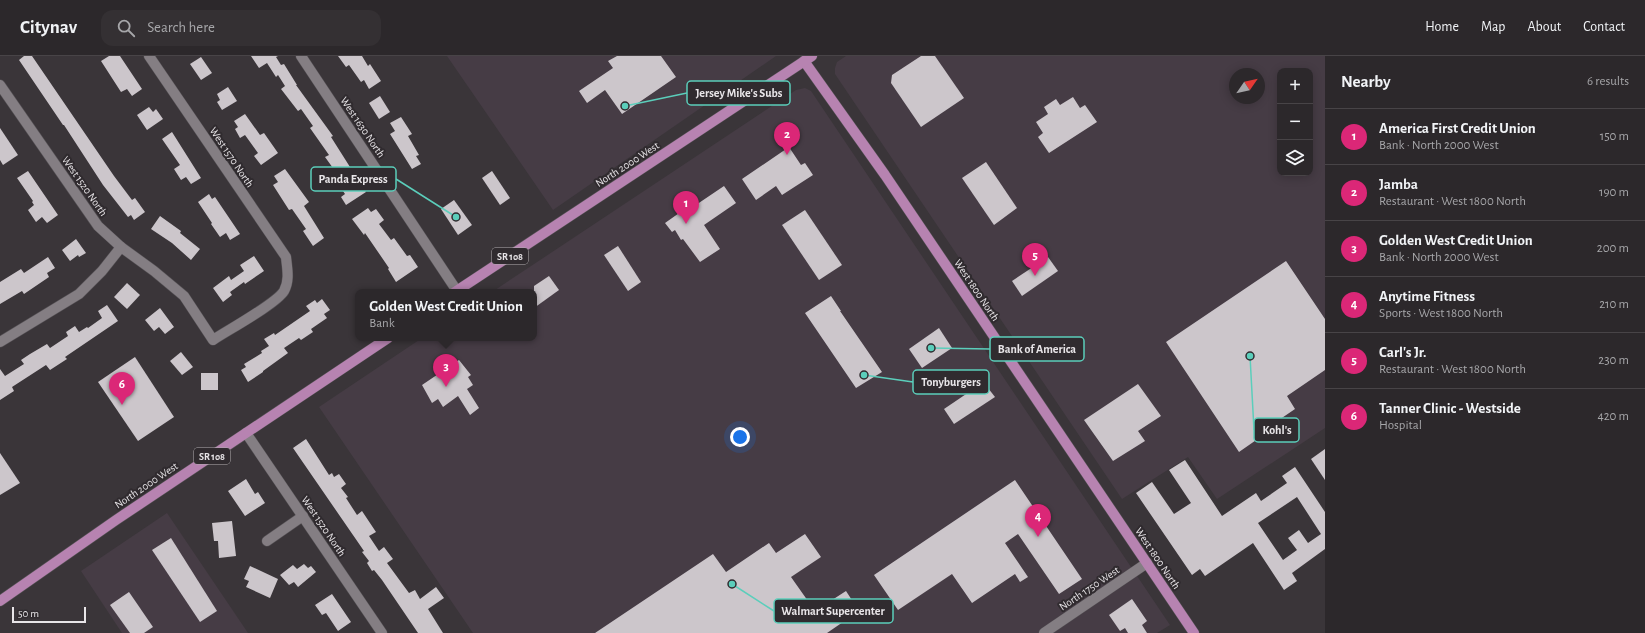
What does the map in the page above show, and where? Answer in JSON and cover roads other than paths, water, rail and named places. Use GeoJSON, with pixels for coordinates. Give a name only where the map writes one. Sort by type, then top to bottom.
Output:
{"type":"FeatureCollection","features":[{"type":"Feature","properties":{"kind":"main road","name":"North 2000 West"},"geometry":{"type":"LineString","coordinates":[[459,289],[808,59]]}},
{"type":"Feature","properties":{"kind":"main road","name":"West 1800 North"},"geometry":{"type":"LineString","coordinates":[[808,59],[1194,633]]}},
{"type":"Feature","properties":{"kind":"main road","name":"North 2000 West"},"geometry":{"type":"LineString","coordinates":[[0,601],[116,520],[384,341]]}},
{"type":"Feature","properties":{"kind":"street","name":"West 1570 North"},"geometry":{"type":"LineString","coordinates":[[149,56],[286,257],[288,275],[284,291],[270,304],[213,340]]}},
{"type":"Feature","properties":{"kind":"street","name":"West 1630 North"},"geometry":{"type":"LineString","coordinates":[[301,56],[455,289]]}},
{"type":"Feature","properties":{"kind":"street","name":"West 1520 North"},"geometry":{"type":"LineString","coordinates":[[0,85],[98,226],[121,247],[154,271],[184,296],[213,340]]}},
{"type":"Feature","properties":{"kind":"street"},"geometry":{"type":"LineString","coordinates":[[0,342],[78,294],[102,271],[121,247]]}},
{"type":"Feature","properties":{"kind":"street","name":"West 1520 North"},"geometry":{"type":"LineString","coordinates":[[246,433],[382,633]]}},
{"type":"Feature","properties":{"kind":"street"},"geometry":{"type":"LineString","coordinates":[[267,541],[303,516]]}},
{"type":"Feature","properties":{"kind":"street","name":"North 1750 West"},"geometry":{"type":"LineString","coordinates":[[1044,633],[1147,563]]}},
{"type":"Feature","properties":{"kind":"place","name":"Jersey Mike's Subs"},"geometry":{"type":"Point","coordinates":[625,106]}},
{"type":"Feature","properties":{"kind":"place","name":"Jamba"},"geometry":{"type":"Point","coordinates":[787,155]}},
{"type":"Feature","properties":{"kind":"place","name":"Panda Express"},"geometry":{"type":"Point","coordinates":[456,217]}},
{"type":"Feature","properties":{"kind":"place","name":"America First Credit Union"},"geometry":{"type":"Point","coordinates":[686,224]}},
{"type":"Feature","properties":{"kind":"place","name":"Carl's Jr."},"geometry":{"type":"Point","coordinates":[1035,276]}},
{"type":"Feature","properties":{"kind":"place","name":"Bank of America"},"geometry":{"type":"Point","coordinates":[931,348]}},
{"type":"Feature","properties":{"kind":"place","name":"Kohl's"},"geometry":{"type":"Point","coordinates":[1250,356]}},
{"type":"Feature","properties":{"kind":"place","name":"Tonyburgers"},"geometry":{"type":"Point","coordinates":[864,375]}},
{"type":"Feature","properties":{"kind":"place","name":"Golden West Credit Union"},"geometry":{"type":"Point","coordinates":[446,387]}},
{"type":"Feature","properties":{"kind":"place","name":"Tanner Clinic - Westside"},"geometry":{"type":"Point","coordinates":[122,405]}},
{"type":"Feature","properties":{"kind":"place","name":"Anytime Fitness"},"geometry":{"type":"Point","coordinates":[1038,537]}},
{"type":"Feature","properties":{"kind":"place","name":"Walmart Supercenter"},"geometry":{"type":"Point","coordinates":[732,584]}}]}
